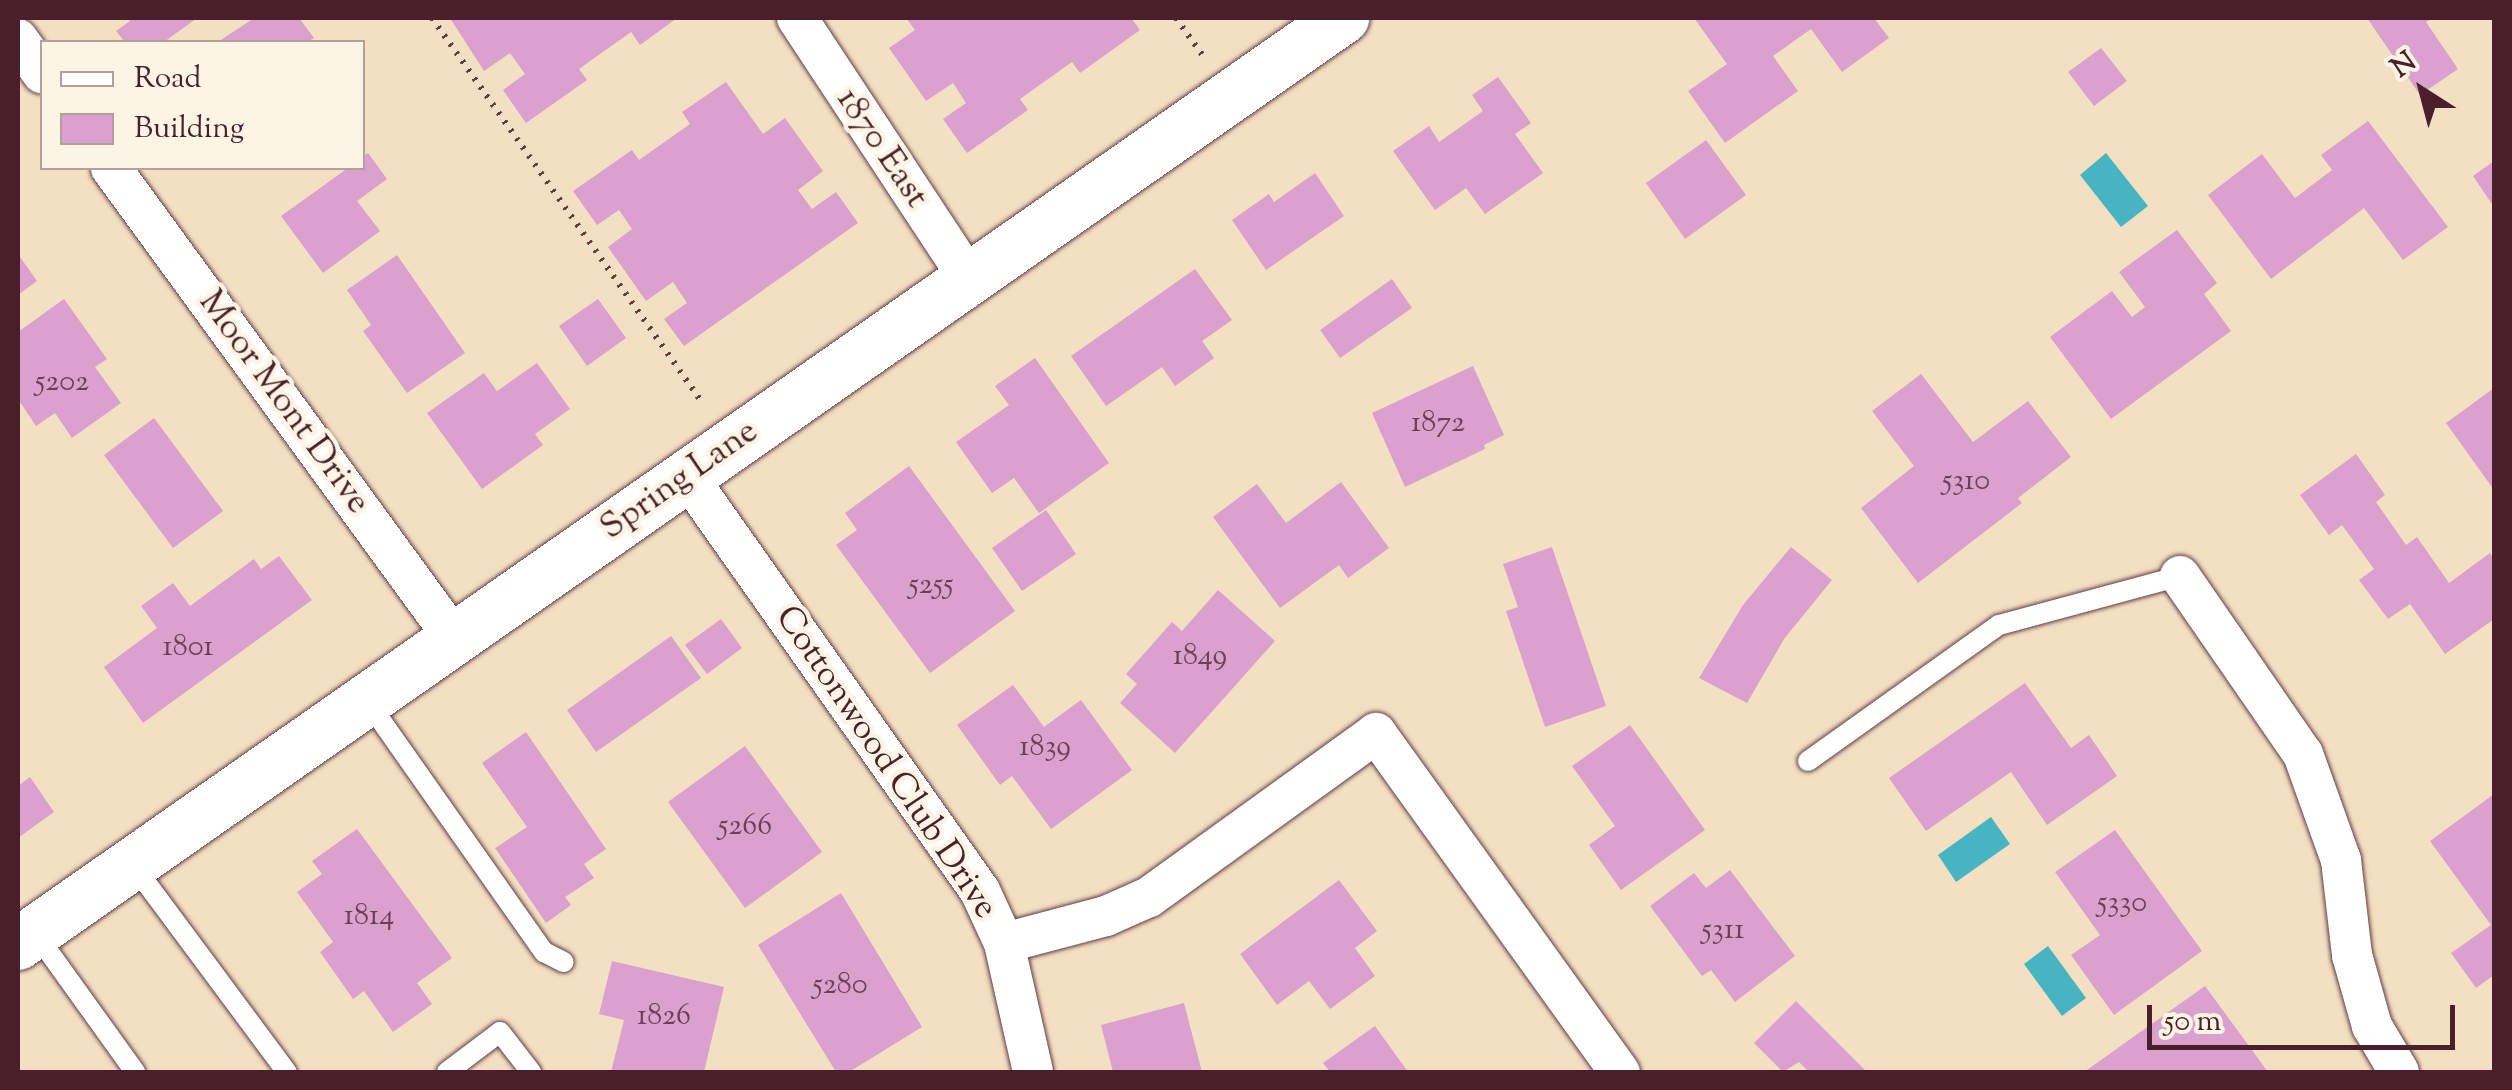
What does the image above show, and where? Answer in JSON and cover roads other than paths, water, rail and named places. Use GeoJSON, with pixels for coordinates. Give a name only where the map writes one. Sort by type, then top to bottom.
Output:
{"type":"FeatureCollection","features":[{"type":"Feature","properties":{"kind":"street","name":"1870 East"},"geometry":{"type":"LineString","coordinates":[[797,18],[969,279]]}},
{"type":"Feature","properties":{"kind":"street","name":"Spring Lane"},"geometry":{"type":"LineString","coordinates":[[26,938],[1342,18]]}},
{"type":"Feature","properties":{"kind":"street"},"geometry":{"type":"LineString","coordinates":[[18,39],[40,71]]}},
{"type":"Feature","properties":{"kind":"street","name":"Moor Mont Drive"},"geometry":{"type":"LineString","coordinates":[[112,170],[454,638]]}},
{"type":"Feature","properties":{"kind":"street","name":"Cottonwood Club Drive"},"geometry":{"type":"LineString","coordinates":[[687,476],[980,891],[1004,942],[1034,1072]]}},
{"type":"Feature","properties":{"kind":"street"},"geometry":{"type":"LineString","coordinates":[[2180,576],[2248,668],[2303,754],[2341,860],[2352,956],[2372,1026],[2399,1072]]}},
{"type":"Feature","properties":{"kind":"street"},"geometry":{"type":"LineString","coordinates":[[1004,942],[1106,916],[1149,896],[1376,733],[1620,1072]]}},
{"type":"Feature","properties":{"kind":"lane"},"geometry":{"type":"LineString","coordinates":[[1808,761],[1999,625],[2180,576]]}},
{"type":"Feature","properties":{"kind":"lane"},"geometry":{"type":"LineString","coordinates":[[366,700],[544,952],[564,962]]}},
{"type":"Feature","properties":{"kind":"lane"},"geometry":{"type":"LineString","coordinates":[[132,864],[287,1072]]}},
{"type":"Feature","properties":{"kind":"lane"},"geometry":{"type":"LineString","coordinates":[[26,938],[135,1072]]}},
{"type":"Feature","properties":{"kind":"lane"},"geometry":{"type":"LineString","coordinates":[[447,1072],[500,1032],[531,1072]]}},
{"type":"Feature","properties":{"kind":"water"},"geometry":{"type":"Polygon","coordinates":[[[2106,153],[2148,206],[2121,227],[2080,175],[2106,153]]]}},
{"type":"Feature","properties":{"kind":"water"},"geometry":{"type":"Polygon","coordinates":[[[1991,817],[2010,844],[1956,882],[1938,855],[1991,817]]]}},
{"type":"Feature","properties":{"kind":"water"},"geometry":{"type":"Polygon","coordinates":[[[2048,946],[2086,998],[2062,1016],[2024,964],[2048,946]]]}}]}
